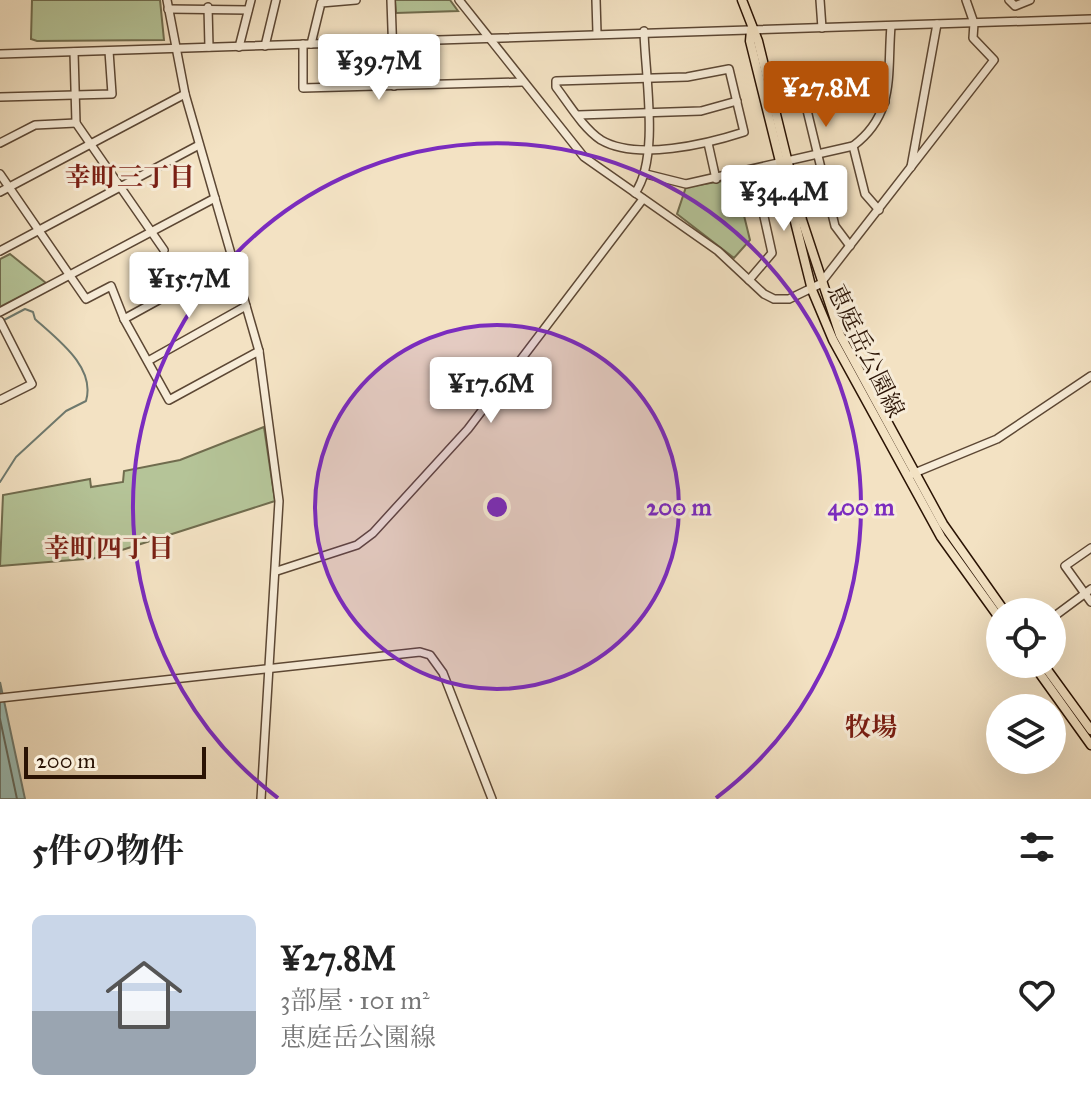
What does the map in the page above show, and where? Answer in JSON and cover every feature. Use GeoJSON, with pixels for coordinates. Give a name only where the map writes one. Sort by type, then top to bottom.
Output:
{"type":"FeatureCollection","features":[{"type":"Feature","properties":{"kind":"main road","name":"恵庭岳公園線"},"geometry":{"type":"LineString","coordinates":[[742,0],[751,28],[750,41],[833,340],[911,475],[995,598]]}},
{"type":"Feature","properties":{"kind":"main road","name":"恵庭岳公園線"},"geometry":{"type":"LineString","coordinates":[[911,475],[941,537],[986,600]]}},
{"type":"Feature","properties":{"kind":"main road"},"geometry":{"type":"LineString","coordinates":[[1043,678],[1091,745]]}},
{"type":"Feature","properties":{"kind":"main road"},"geometry":{"type":"LineString","coordinates":[[1053,678],[1091,730]]}},
{"type":"Feature","properties":{"kind":"street"},"geometry":{"type":"LineString","coordinates":[[239,47],[251,0]]}},
{"type":"Feature","properties":{"kind":"street"},"geometry":{"type":"LineString","coordinates":[[265,46],[276,0]]}},
{"type":"Feature","properties":{"kind":"street"},"geometry":{"type":"LineString","coordinates":[[356,0],[321,3],[307,44],[303,88],[522,82]]}},
{"type":"Feature","properties":{"kind":"street"},"geometry":{"type":"LineString","coordinates":[[391,0],[394,86]]}},
{"type":"Feature","properties":{"kind":"street"},"geometry":{"type":"LineString","coordinates":[[459,0],[570,143],[718,251],[774,299],[789,299],[816,287],[994,60],[973,38],[974,23],[966,0]]}},
{"type":"Feature","properties":{"kind":"street"},"geometry":{"type":"LineString","coordinates":[[596,0],[597,33]]}},
{"type":"Feature","properties":{"kind":"street"},"geometry":{"type":"LineString","coordinates":[[820,0],[822,28]]}},
{"type":"Feature","properties":{"kind":"street"},"geometry":{"type":"LineString","coordinates":[[1009,0],[1015,6],[1030,0]]}},
{"type":"Feature","properties":{"kind":"street"},"geometry":{"type":"LineString","coordinates":[[248,10],[167,4],[185,94],[259,351],[279,501],[261,799]]}},
{"type":"Feature","properties":{"kind":"street"},"geometry":{"type":"LineString","coordinates":[[208,7],[209,47]]}},
{"type":"Feature","properties":{"kind":"street"},"geometry":{"type":"LineString","coordinates":[[0,54],[1091,19]]}},
{"type":"Feature","properties":{"kind":"street"},"geometry":{"type":"LineString","coordinates":[[911,169],[937,24]]}},
{"type":"Feature","properties":{"kind":"street"},"geometry":{"type":"LineString","coordinates":[[646,174],[686,184],[754,171],[853,146],[878,122],[885,102],[891,26]]}},
{"type":"Feature","properties":{"kind":"street"},"geometry":{"type":"LineString","coordinates":[[635,193],[646,174],[649,148],[644,31]]}},
{"type":"Feature","properties":{"kind":"street"},"geometry":{"type":"LineString","coordinates":[[0,97],[112,94],[109,51]]}},
{"type":"Feature","properties":{"kind":"street"},"geometry":{"type":"LineString","coordinates":[[74,52],[76,123],[164,250]]}},
{"type":"Feature","properties":{"kind":"street"},"geometry":{"type":"LineString","coordinates":[[729,69],[744,132],[708,143],[649,148],[608,143],[590,130],[556,87],[556,81],[645,78],[729,69]]}},
{"type":"Feature","properties":{"kind":"street"},"geometry":{"type":"LineString","coordinates":[[850,246],[835,226],[798,73],[888,69]]}},
{"type":"Feature","properties":{"kind":"street"},"geometry":{"type":"LineString","coordinates":[[0,192],[185,94]]}},
{"type":"Feature","properties":{"kind":"street"},"geometry":{"type":"LineString","coordinates":[[578,115],[701,111],[737,101]]}},
{"type":"Feature","properties":{"kind":"street"},"geometry":{"type":"LineString","coordinates":[[805,104],[885,102]]}},
{"type":"Feature","properties":{"kind":"street"},"geometry":{"type":"LineString","coordinates":[[0,143],[35,125],[76,123]]}},
{"type":"Feature","properties":{"kind":"street"},"geometry":{"type":"LineString","coordinates":[[708,143],[716,179]]}},
{"type":"Feature","properties":{"kind":"street"},"geometry":{"type":"LineString","coordinates":[[0,251],[199,145]]}},
{"type":"Feature","properties":{"kind":"street"},"geometry":{"type":"LineString","coordinates":[[853,146],[865,194],[879,210]]}},
{"type":"Feature","properties":{"kind":"street"},"geometry":{"type":"LineString","coordinates":[[749,280],[772,253],[754,171]]}},
{"type":"Feature","properties":{"kind":"street"},"geometry":{"type":"LineString","coordinates":[[0,174],[86,299],[111,286],[124,319],[169,400],[259,351]]}},
{"type":"Feature","properties":{"kind":"street"},"geometry":{"type":"LineString","coordinates":[[0,312],[215,198]]}},
{"type":"Feature","properties":{"kind":"street"},"geometry":{"type":"LineString","coordinates":[[277,571],[357,545],[373,533],[468,429],[643,199]]}},
{"type":"Feature","properties":{"kind":"street"},"geometry":{"type":"LineString","coordinates":[[124,319],[233,259]]}},
{"type":"Feature","properties":{"kind":"street"},"geometry":{"type":"LineString","coordinates":[[148,361],[246,306]]}},
{"type":"Feature","properties":{"kind":"street"},"geometry":{"type":"LineString","coordinates":[[0,321],[32,384],[0,400]]}},
{"type":"Feature","properties":{"kind":"street"},"geometry":{"type":"LineString","coordinates":[[911,475],[997,439],[1091,376]]}},
{"type":"Feature","properties":{"kind":"street"},"geometry":{"type":"LineString","coordinates":[[1091,548],[1065,566],[1088,592],[1091,602]]}},
{"type":"Feature","properties":{"kind":"street"},"geometry":{"type":"LineString","coordinates":[[1066,608],[1088,592]]}},
{"type":"Feature","properties":{"kind":"street"},"geometry":{"type":"LineString","coordinates":[[0,698],[420,652],[430,655],[443,673],[492,799]]}},
{"type":"Feature","properties":{"kind":"green space"},"geometry":{"type":"Polygon","coordinates":[[[32,0],[160,0],[164,40],[37,41],[31,39],[32,0]]]}},
{"type":"Feature","properties":{"kind":"green space"},"geometry":{"type":"Polygon","coordinates":[[[395,0],[450,0],[458,11],[396,13],[395,0]]]}},
{"type":"Feature","properties":{"kind":"green space"},"geometry":{"type":"Polygon","coordinates":[[[735,179],[750,240],[734,258],[677,214],[686,187],[735,179]]]}},
{"type":"Feature","properties":{"kind":"green space"},"geometry":{"type":"Polygon","coordinates":[[[10,254],[46,283],[0,307],[0,259],[10,254]]]}},
{"type":"Feature","properties":{"kind":"green space"},"geometry":{"type":"Polygon","coordinates":[[[264,427],[275,501],[97,558],[0,566],[3,495],[90,479],[91,487],[123,482],[124,471],[180,460],[264,427]]]}},
{"type":"Feature","properties":{"kind":"water"},"geometry":{"type":"Polygon","coordinates":[[[0,682],[25,799],[0,799],[0,682]]]}},
{"type":"Feature","properties":{"kind":"waterway"},"geometry":{"type":"LineString","coordinates":[[0,482],[16,457],[66,411],[86,401],[88,389],[80,365],[35,319],[33,312],[25,309],[4,320]]}},
{"type":"Feature","properties":{"kind":"district","name":"幸町三丁目"},"geometry":{"type":"Point","coordinates":[130,177]}},
{"type":"Feature","properties":{"kind":"district","name":"幸町四丁目"},"geometry":{"type":"Point","coordinates":[109,548]}},
{"type":"Feature","properties":{"kind":"district","name":"牧場"},"geometry":{"type":"Point","coordinates":[871,727]}}]}
